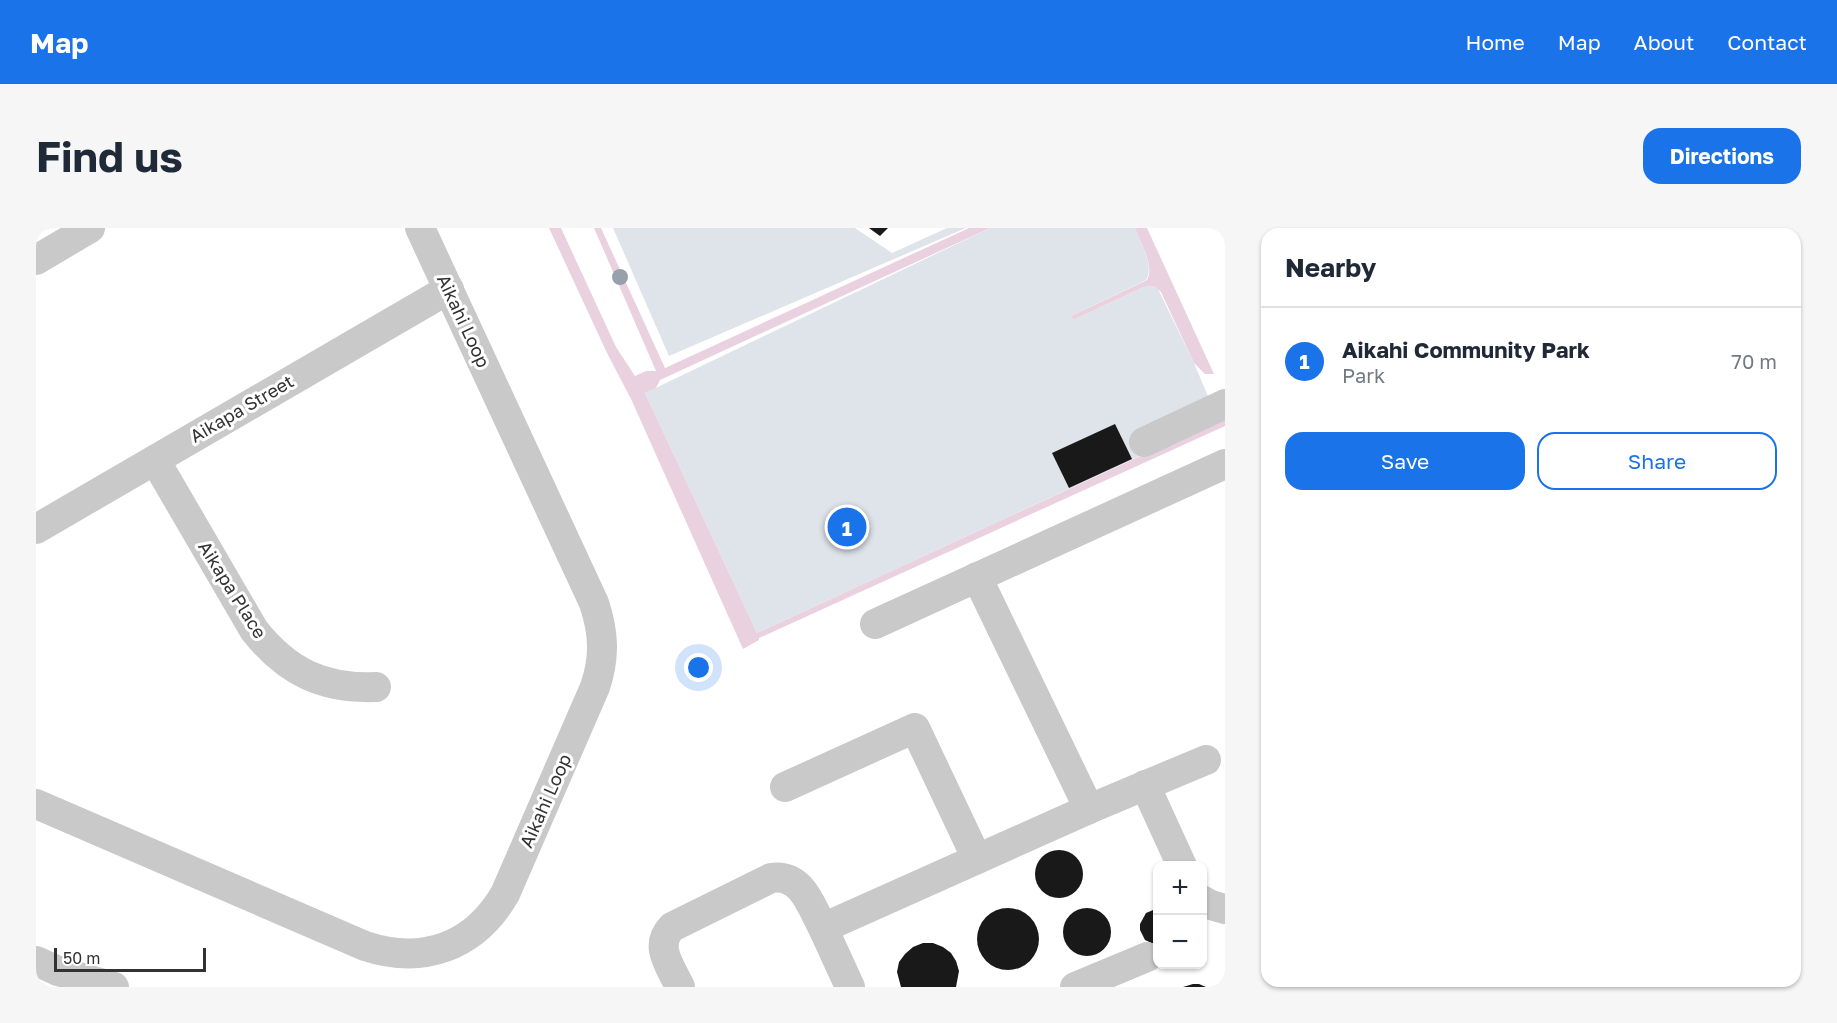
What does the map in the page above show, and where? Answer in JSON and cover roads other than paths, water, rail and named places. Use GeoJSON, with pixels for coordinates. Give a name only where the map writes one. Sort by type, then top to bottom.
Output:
{"type":"FeatureCollection","features":[{"type":"Feature","properties":{"kind":"street"},"geometry":{"type":"LineString","coordinates":[[36,260],[90,228]]}},
{"type":"Feature","properties":{"kind":"street","name":"Aikahi Loop"},"geometry":{"type":"LineString","coordinates":[[36,804],[381,952],[416,954],[441,949],[465,938],[493,913],[505,894],[596,687],[602,663],[603,638],[594,603],[420,228]]}},
{"type":"Feature","properties":{"kind":"street","name":"Aikapa Street"},"geometry":{"type":"LineString","coordinates":[[36,530],[449,289]]}},
{"type":"Feature","properties":{"kind":"street"},"geometry":{"type":"LineString","coordinates":[[1144,442],[1225,404]]}},
{"type":"Feature","properties":{"kind":"street","name":"Aikapa Place"},"geometry":{"type":"LineString","coordinates":[[155,460],[254,630],[273,653],[301,673],[319,681],[338,686],[376,687]]}},
{"type":"Feature","properties":{"kind":"street"},"geometry":{"type":"LineString","coordinates":[[874,624],[1225,464]]}},
{"type":"Feature","properties":{"kind":"street"},"geometry":{"type":"LineString","coordinates":[[976,577],[1089,809]]}},
{"type":"Feature","properties":{"kind":"street"},"geometry":{"type":"LineString","coordinates":[[785,787],[915,728],[977,859]]}},
{"type":"Feature","properties":{"kind":"street"},"geometry":{"type":"LineString","coordinates":[[823,928],[1089,809],[1206,760]]}},
{"type":"Feature","properties":{"kind":"street"},"geometry":{"type":"LineString","coordinates":[[1145,785],[1180,861]]}},
{"type":"Feature","properties":{"kind":"street"},"geometry":{"type":"LineString","coordinates":[[680,987],[663,948],[667,931],[771,878],[784,877],[800,886],[823,928],[850,987]]}},
{"type":"Feature","properties":{"kind":"street"},"geometry":{"type":"LineString","coordinates":[[1207,902],[1225,909]]}},
{"type":"Feature","properties":{"kind":"street"},"geometry":{"type":"LineString","coordinates":[[1094,983],[1147,957]]}},
{"type":"Feature","properties":{"kind":"street"},"geometry":{"type":"LineString","coordinates":[[36,961],[58,971],[114,987]]}},
{"type":"Feature","properties":{"kind":"place","name":"Aikahi Community Park"},"geometry":{"type":"Point","coordinates":[847,527]}}]}
